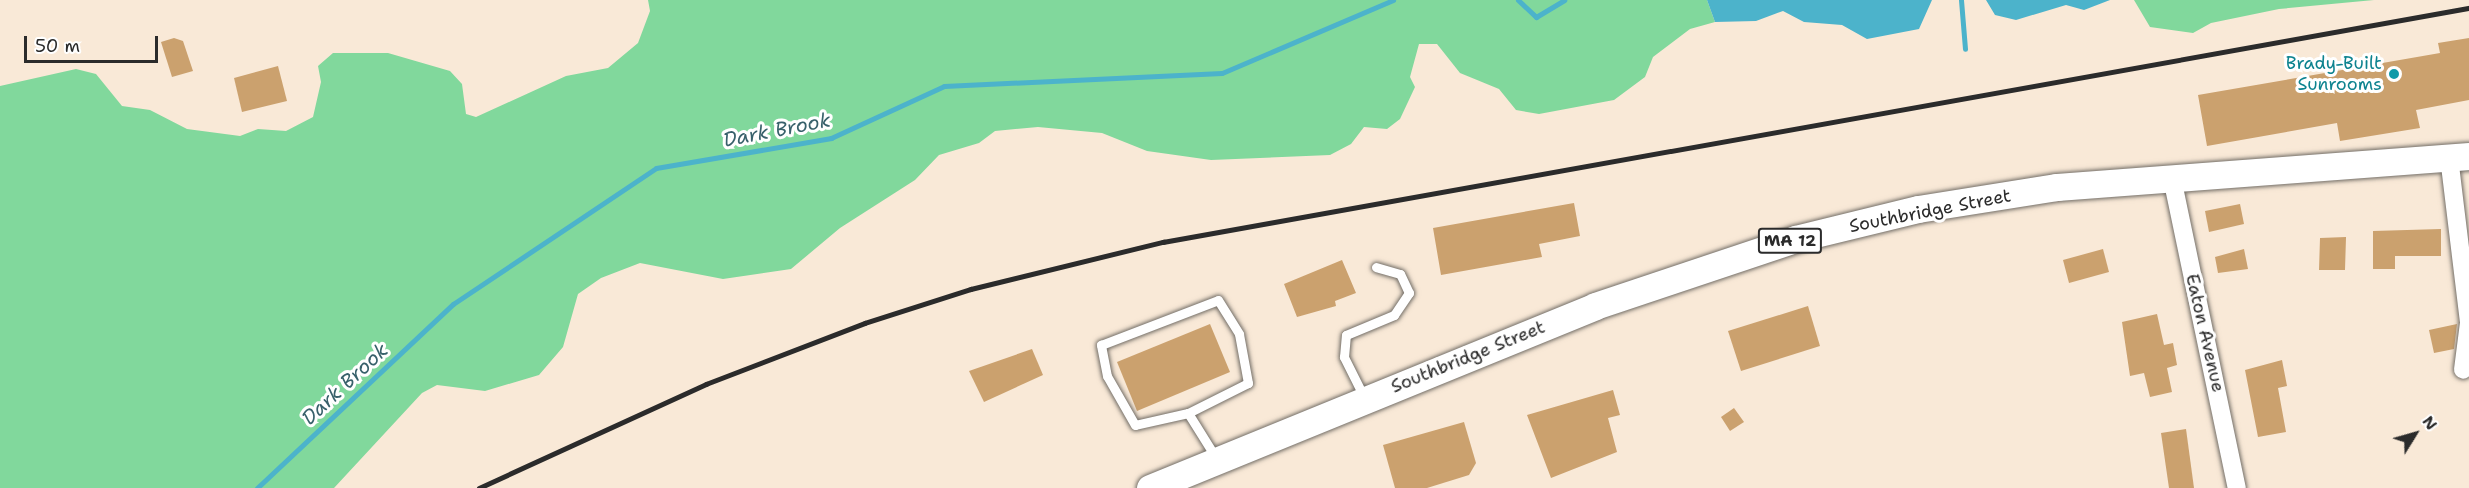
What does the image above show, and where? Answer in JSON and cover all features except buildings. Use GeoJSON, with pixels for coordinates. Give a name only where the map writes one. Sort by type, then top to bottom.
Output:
{"type":"FeatureCollection","features":[{"type":"Feature","properties":{"kind":"main road","name":"Southbridge Street"},"geometry":{"type":"LineString","coordinates":[[1150,488],[1626,294],[1795,239],[1918,209],[2057,187],[2459,157]]}},
{"type":"Feature","properties":{"kind":"street"},"geometry":{"type":"LineString","coordinates":[[2459,157],[2469,323],[2463,370]]}},
{"type":"Feature","properties":{"kind":"street","name":"Eaton Avenue"},"geometry":{"type":"LineString","coordinates":[[2172,178],[2237,488]]}},
{"type":"Feature","properties":{"kind":"lane"},"geometry":{"type":"LineString","coordinates":[[1365,399],[1342,342],[1346,335],[1394,315],[1409,293],[1400,274],[1376,267]]}},
{"type":"Feature","properties":{"kind":"lane"},"geometry":{"type":"LineString","coordinates":[[1218,300],[1239,334],[1248,383],[1188,412],[1135,425],[1107,376],[1101,345],[1218,300]]}},
{"type":"Feature","properties":{"kind":"lane"},"geometry":{"type":"LineString","coordinates":[[1188,412],[1217,460]]}},
{"type":"Feature","properties":{"kind":"green space"},"geometry":{"type":"Polygon","coordinates":[[[648,0],[1707,0],[1715,22],[1690,29],[1653,57],[1645,77],[1614,100],[1539,114],[1516,110],[1499,89],[1460,73],[1437,44],[1419,44],[1410,77],[1415,87],[1400,119],[1387,129],[1364,127],[1351,144],[1330,155],[1211,160],[1147,151],[1102,133],[1038,127],[995,131],[979,143],[939,155],[915,180],[840,228],[791,269],[723,279],[640,263],[601,278],[578,294],[563,347],[539,375],[485,391],[437,385],[422,393],[334,488],[0,488],[0,86],[76,69],[96,74],[122,106],[150,110],[187,129],[240,136],[258,129],[286,131],[313,117],[321,82],[318,66],[333,53],[388,53],[450,71],[462,84],[466,114],[476,117],[566,76],[608,68],[638,43],[650,11],[648,0]]]}},
{"type":"Feature","properties":{"kind":"green space"},"geometry":{"type":"Polygon","coordinates":[[[2134,0],[2374,0],[2279,9],[2211,23],[2193,33],[2150,27],[2134,0]]]}},
{"type":"Feature","properties":{"kind":"water"},"geometry":{"type":"Polygon","coordinates":[[[1707,0],[1932,0],[1919,29],[1867,39],[1842,25],[1804,22],[1783,11],[1756,21],[1715,22],[1707,0]]]}},
{"type":"Feature","properties":{"kind":"water"},"geometry":{"type":"Polygon","coordinates":[[[1986,0],[2110,0],[2084,10],[2066,5],[2016,20],[1995,15],[1986,0]]]}},
{"type":"Feature","properties":{"kind":"waterway","name":"Dark Brook"},"geometry":{"type":"LineString","coordinates":[[257,488],[453,304],[656,168],[831,138],[944,86],[1222,73],[1393,0]]}},
{"type":"Feature","properties":{"kind":"waterway","name":"Dark Brook"},"geometry":{"type":"LineString","coordinates":[[1518,0],[1536,17],[1564,0]]}},
{"type":"Feature","properties":{"kind":"waterway"},"geometry":{"type":"LineString","coordinates":[[1961,0],[1965,49]]}},
{"type":"Feature","properties":{"kind":"railway"},"geometry":{"type":"LineString","coordinates":[[479,488],[706,384],[865,323],[971,289],[1163,242],[2469,8]]}},
{"type":"Feature","properties":{"kind":"place","name":"Brady-Built Sunrooms"},"geometry":{"type":"Point","coordinates":[2394,74]}}]}
